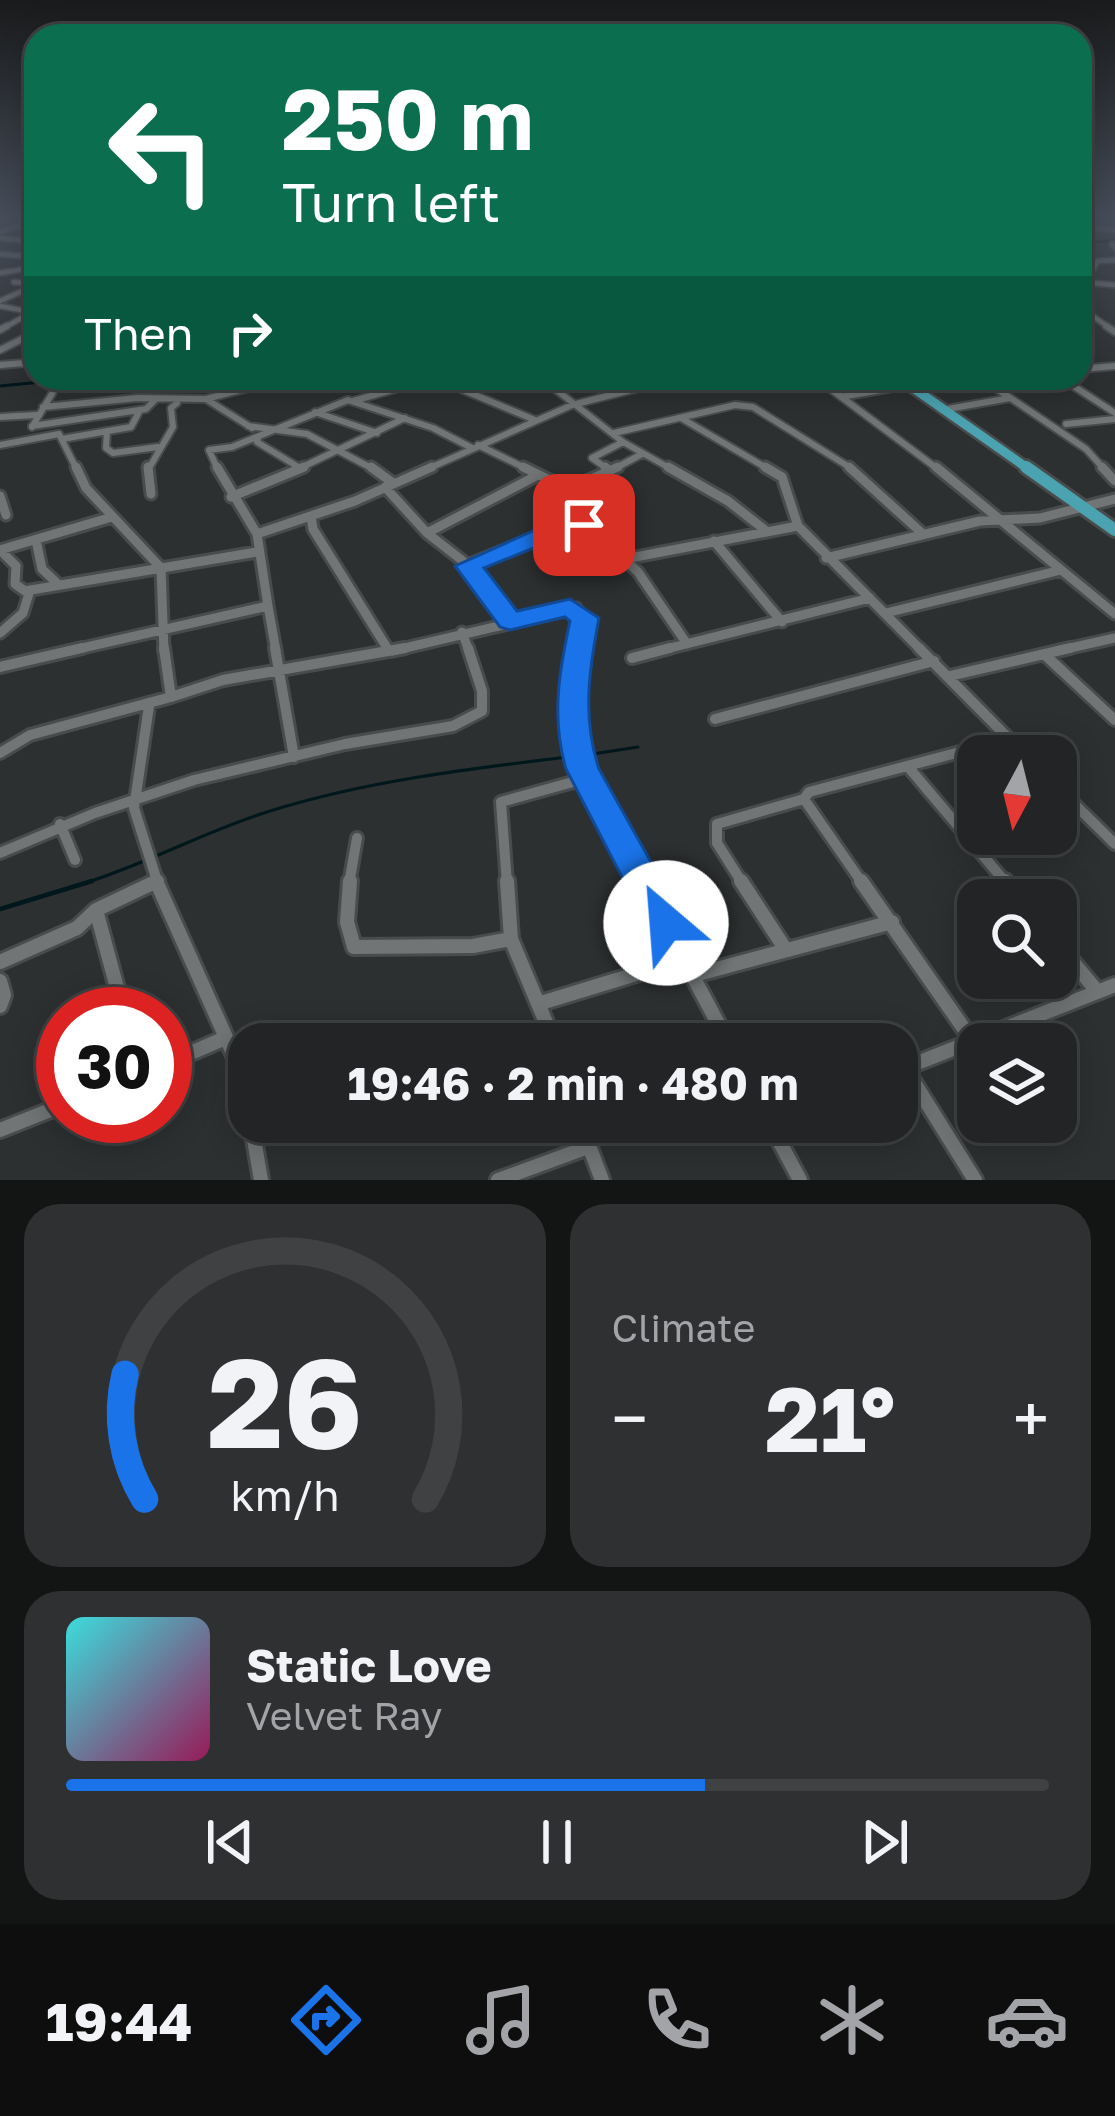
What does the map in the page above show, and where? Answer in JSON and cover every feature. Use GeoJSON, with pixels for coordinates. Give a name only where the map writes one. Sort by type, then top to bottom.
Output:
{"type":"FeatureCollection","features":[{"type":"Feature","properties":{"kind":"main road"},"geometry":{"type":"LineString","coordinates":[[916,390],[1115,532]]}},
{"type":"Feature","properties":{"kind":"street"},"geometry":{"type":"LineString","coordinates":[[14,282],[24,282]]}},
{"type":"Feature","properties":{"kind":"street"},"geometry":{"type":"LineString","coordinates":[[0,301],[24,310]]}},
{"type":"Feature","properties":{"kind":"street"},"geometry":{"type":"LineString","coordinates":[[19,309],[24,307]]}},
{"type":"Feature","properties":{"kind":"street"},"geometry":{"type":"LineString","coordinates":[[2,331],[15,341]]}},
{"type":"Feature","properties":{"kind":"street"},"geometry":{"type":"LineString","coordinates":[[0,350],[24,337]]}},
{"type":"Feature","properties":{"kind":"street"},"geometry":{"type":"LineString","coordinates":[[0,417],[112,400],[206,399],[240,390]]}},
{"type":"Feature","properties":{"kind":"street"},"geometry":{"type":"LineString","coordinates":[[294,757],[257,534],[231,497],[209,450],[260,436],[335,401],[391,390]]}},
{"type":"Feature","properties":{"kind":"street"},"geometry":{"type":"LineString","coordinates":[[463,390],[535,420]]}},
{"type":"Feature","properties":{"kind":"street"},"geometry":{"type":"LineString","coordinates":[[555,390],[623,442],[728,501],[765,530]]}},
{"type":"Feature","properties":{"kind":"street"},"geometry":{"type":"LineString","coordinates":[[257,534],[389,485],[572,405],[631,390]]}},
{"type":"Feature","properties":{"kind":"street"},"geometry":{"type":"LineString","coordinates":[[831,390],[1005,522],[1115,614]]}},
{"type":"Feature","properties":{"kind":"street"},"geometry":{"type":"LineString","coordinates":[[841,398],[871,390]]}},
{"type":"Feature","properties":{"kind":"street"},"geometry":{"type":"LineString","coordinates":[[998,390],[1086,449],[1115,481]]}},
{"type":"Feature","properties":{"kind":"street"},"geometry":{"type":"LineString","coordinates":[[1078,390],[1115,416]]}},
{"type":"Feature","properties":{"kind":"street"},"geometry":{"type":"LineString","coordinates":[[29,437],[53,392]]}},
{"type":"Feature","properties":{"kind":"street"},"geometry":{"type":"LineString","coordinates":[[942,410],[1010,398]]}},
{"type":"Feature","properties":{"kind":"street"},"geometry":{"type":"LineString","coordinates":[[206,399],[260,436]]}},
{"type":"Feature","properties":{"kind":"street"},"geometry":{"type":"LineString","coordinates":[[106,414],[112,400]]}},
{"type":"Feature","properties":{"kind":"street"},"geometry":{"type":"LineString","coordinates":[[32,426],[140,410],[155,400]]}},
{"type":"Feature","properties":{"kind":"street"},"geometry":{"type":"LineString","coordinates":[[151,494],[148,466],[173,427],[171,407],[182,401]]}},
{"type":"Feature","properties":{"kind":"street"},"geometry":{"type":"LineString","coordinates":[[352,401],[576,488],[642,454]]}},
{"type":"Feature","properties":{"kind":"street"},"geometry":{"type":"LineString","coordinates":[[76,404],[60,437],[86,488],[161,568],[171,697]]}},
{"type":"Feature","properties":{"kind":"street"},"geometry":{"type":"LineString","coordinates":[[614,433],[741,404],[752,406],[865,476],[923,534]]}},
{"type":"Feature","properties":{"kind":"street"},"geometry":{"type":"LineString","coordinates":[[0,445],[29,437],[107,431],[134,424],[140,410]]}},
{"type":"Feature","properties":{"kind":"street"},"geometry":{"type":"LineString","coordinates":[[314,411],[377,433]]}},
{"type":"Feature","properties":{"kind":"street"},"geometry":{"type":"LineString","coordinates":[[1066,424],[1115,416]]}},
{"type":"Feature","properties":{"kind":"street"},"geometry":{"type":"LineString","coordinates":[[231,497],[348,449],[405,418]]}},
{"type":"Feature","properties":{"kind":"street"},"geometry":{"type":"LineString","coordinates":[[681,418],[782,477],[798,526],[1005,735]]}},
{"type":"Feature","properties":{"kind":"street"},"geometry":{"type":"LineString","coordinates":[[248,426],[318,435],[348,449],[389,485],[428,533],[468,566],[510,621]]}},
{"type":"Feature","properties":{"kind":"street"},"geometry":{"type":"LineString","coordinates":[[107,431],[106,448],[113,453],[158,447]]}},
{"type":"Feature","properties":{"kind":"street"},"geometry":{"type":"LineString","coordinates":[[260,436],[257,442],[300,468]]}},
{"type":"Feature","properties":{"kind":"street"},"geometry":{"type":"LineString","coordinates":[[610,471],[592,458],[623,442]]}},
{"type":"Feature","properties":{"kind":"street"},"geometry":{"type":"LineString","coordinates":[[428,533],[536,476]]}},
{"type":"Feature","properties":{"kind":"street"},"geometry":{"type":"LineString","coordinates":[[0,496],[6,515]]}},
{"type":"Feature","properties":{"kind":"street"},"geometry":{"type":"LineString","coordinates":[[826,558],[980,521],[1040,518],[1115,499]]}},
{"type":"Feature","properties":{"kind":"street"},"geometry":{"type":"LineString","coordinates":[[311,516],[313,530],[354,602],[389,652]]}},
{"type":"Feature","properties":{"kind":"street"},"geometry":{"type":"LineString","coordinates":[[112,517],[0,550],[16,566],[17,590],[257,552]]}},
{"type":"Feature","properties":{"kind":"street"},"geometry":{"type":"LineString","coordinates":[[468,566],[578,524],[629,558],[688,644]]}},
{"type":"Feature","properties":{"kind":"street"},"geometry":{"type":"LineString","coordinates":[[629,558],[798,526]]}},
{"type":"Feature","properties":{"kind":"street"},"geometry":{"type":"LineString","coordinates":[[36,540],[42,569],[53,583],[63,586]]}},
{"type":"Feature","properties":{"kind":"street"},"geometry":{"type":"LineString","coordinates":[[714,542],[782,622]]}},
{"type":"Feature","properties":{"kind":"street"},"geometry":{"type":"LineString","coordinates":[[886,613],[1061,570]]}},
{"type":"Feature","properties":{"kind":"street"},"geometry":{"type":"LineString","coordinates":[[0,582],[15,579]]}},
{"type":"Feature","properties":{"kind":"street"},"geometry":{"type":"LineString","coordinates":[[0,633],[22,613],[30,590]]}},
{"type":"Feature","properties":{"kind":"street"},"geometry":{"type":"LineString","coordinates":[[632,658],[870,598]]}},
{"type":"Feature","properties":{"kind":"street"},"geometry":{"type":"LineString","coordinates":[[0,667],[268,606]]}},
{"type":"Feature","properties":{"kind":"street"},"geometry":{"type":"LineString","coordinates":[[0,753],[30,735],[149,706],[223,680],[389,652],[570,607],[585,618],[572,683],[575,746],[718,1023]]}},
{"type":"Feature","properties":{"kind":"street"},"geometry":{"type":"LineString","coordinates":[[0,853],[137,795],[294,757],[472,722],[482,711],[482,691],[462,632]]}},
{"type":"Feature","properties":{"kind":"street"},"geometry":{"type":"LineString","coordinates":[[950,676],[1115,638]]}},
{"type":"Feature","properties":{"kind":"street"},"geometry":{"type":"LineString","coordinates":[[1044,654],[1115,720]]}},
{"type":"Feature","properties":{"kind":"street"},"geometry":{"type":"LineString","coordinates":[[716,719],[934,661]]}},
{"type":"Feature","properties":{"kind":"street"},"geometry":{"type":"LineString","coordinates":[[149,706],[149,739],[133,801],[136,825],[228,1047]]}},
{"type":"Feature","properties":{"kind":"street"},"geometry":{"type":"LineString","coordinates":[[786,950],[717,843],[715,830],[725,820],[804,800],[809,792],[957,755]]}},
{"type":"Feature","properties":{"kind":"street"},"geometry":{"type":"LineString","coordinates":[[910,769],[1003,879]]}},
{"type":"Feature","properties":{"kind":"street"},"geometry":{"type":"LineString","coordinates":[[548,1023],[511,939],[501,802],[586,773]]}},
{"type":"Feature","properties":{"kind":"street"},"geometry":{"type":"LineString","coordinates":[[804,800],[960,1023]]}},
{"type":"Feature","properties":{"kind":"street"},"geometry":{"type":"LineString","coordinates":[[1077,807],[1115,844]]}},
{"type":"Feature","properties":{"kind":"street"},"geometry":{"type":"LineString","coordinates":[[60,824],[75,860]]}},
{"type":"Feature","properties":{"kind":"street"},"geometry":{"type":"LineString","coordinates":[[357,838],[347,906],[347,936],[354,947],[473,946],[511,939]]}},
{"type":"Feature","properties":{"kind":"street"},"geometry":{"type":"LineString","coordinates":[[0,962],[77,928],[153,869]]}},
{"type":"Feature","properties":{"kind":"street"},"geometry":{"type":"LineString","coordinates":[[96,910],[117,987]]}},
{"type":"Feature","properties":{"kind":"street"},"geometry":{"type":"LineString","coordinates":[[694,975],[892,922]]}},
{"type":"Feature","properties":{"kind":"street"},"geometry":{"type":"LineString","coordinates":[[541,1003],[685,959]]}},
{"type":"Feature","properties":{"kind":"street"},"geometry":{"type":"LineString","coordinates":[[1077,967],[1097,991]]}},
{"type":"Feature","properties":{"kind":"street"},"geometry":{"type":"LineString","coordinates":[[0,981],[0,1006]]}},
{"type":"Feature","properties":{"kind":"street"},"geometry":{"type":"LineString","coordinates":[[1021,1023],[1115,985]]}},
{"type":"Feature","properties":{"kind":"street"},"geometry":{"type":"LineString","coordinates":[[192,1052],[223,1039]]}},
{"type":"Feature","properties":{"kind":"street"},"geometry":{"type":"LineString","coordinates":[[918,1064],[957,1049]]}},
{"type":"Feature","properties":{"kind":"street"},"geometry":{"type":"LineString","coordinates":[[918,1096],[974,1180]]}},
{"type":"Feature","properties":{"kind":"street"},"geometry":{"type":"LineString","coordinates":[[0,1130],[36,1116]]}},
{"type":"Feature","properties":{"kind":"street"},"geometry":{"type":"LineString","coordinates":[[254,1143],[261,1180]]}},
{"type":"Feature","properties":{"kind":"street"},"geometry":{"type":"LineString","coordinates":[[587,1143],[602,1180]]}},
{"type":"Feature","properties":{"kind":"street"},"geometry":{"type":"LineString","coordinates":[[780,1143],[794,1178]]}},
{"type":"Feature","properties":{"kind":"street"},"geometry":{"type":"LineString","coordinates":[[498,1180],[588,1147]]}},
{"type":"Feature","properties":{"kind":"waterway"},"geometry":{"type":"LineString","coordinates":[[0,386],[24,384]]}},
{"type":"Feature","properties":{"kind":"waterway"},"geometry":{"type":"LineString","coordinates":[[586,755],[638,747]]}},
{"type":"Feature","properties":{"kind":"waterway"},"geometry":{"type":"LineString","coordinates":[[82,884],[307,800],[422,776],[577,756]]}},
{"type":"Feature","properties":{"kind":"waterway"},"geometry":{"type":"LineString","coordinates":[[0,909],[92,881]]}},
{"type":"Feature","properties":{"kind":"route"},"geometry":{"type":"LineString","coordinates":[[584,525],[564,526],[468,566],[510,621],[570,607],[585,618],[572,683],[575,746],[666,923]]}}]}
